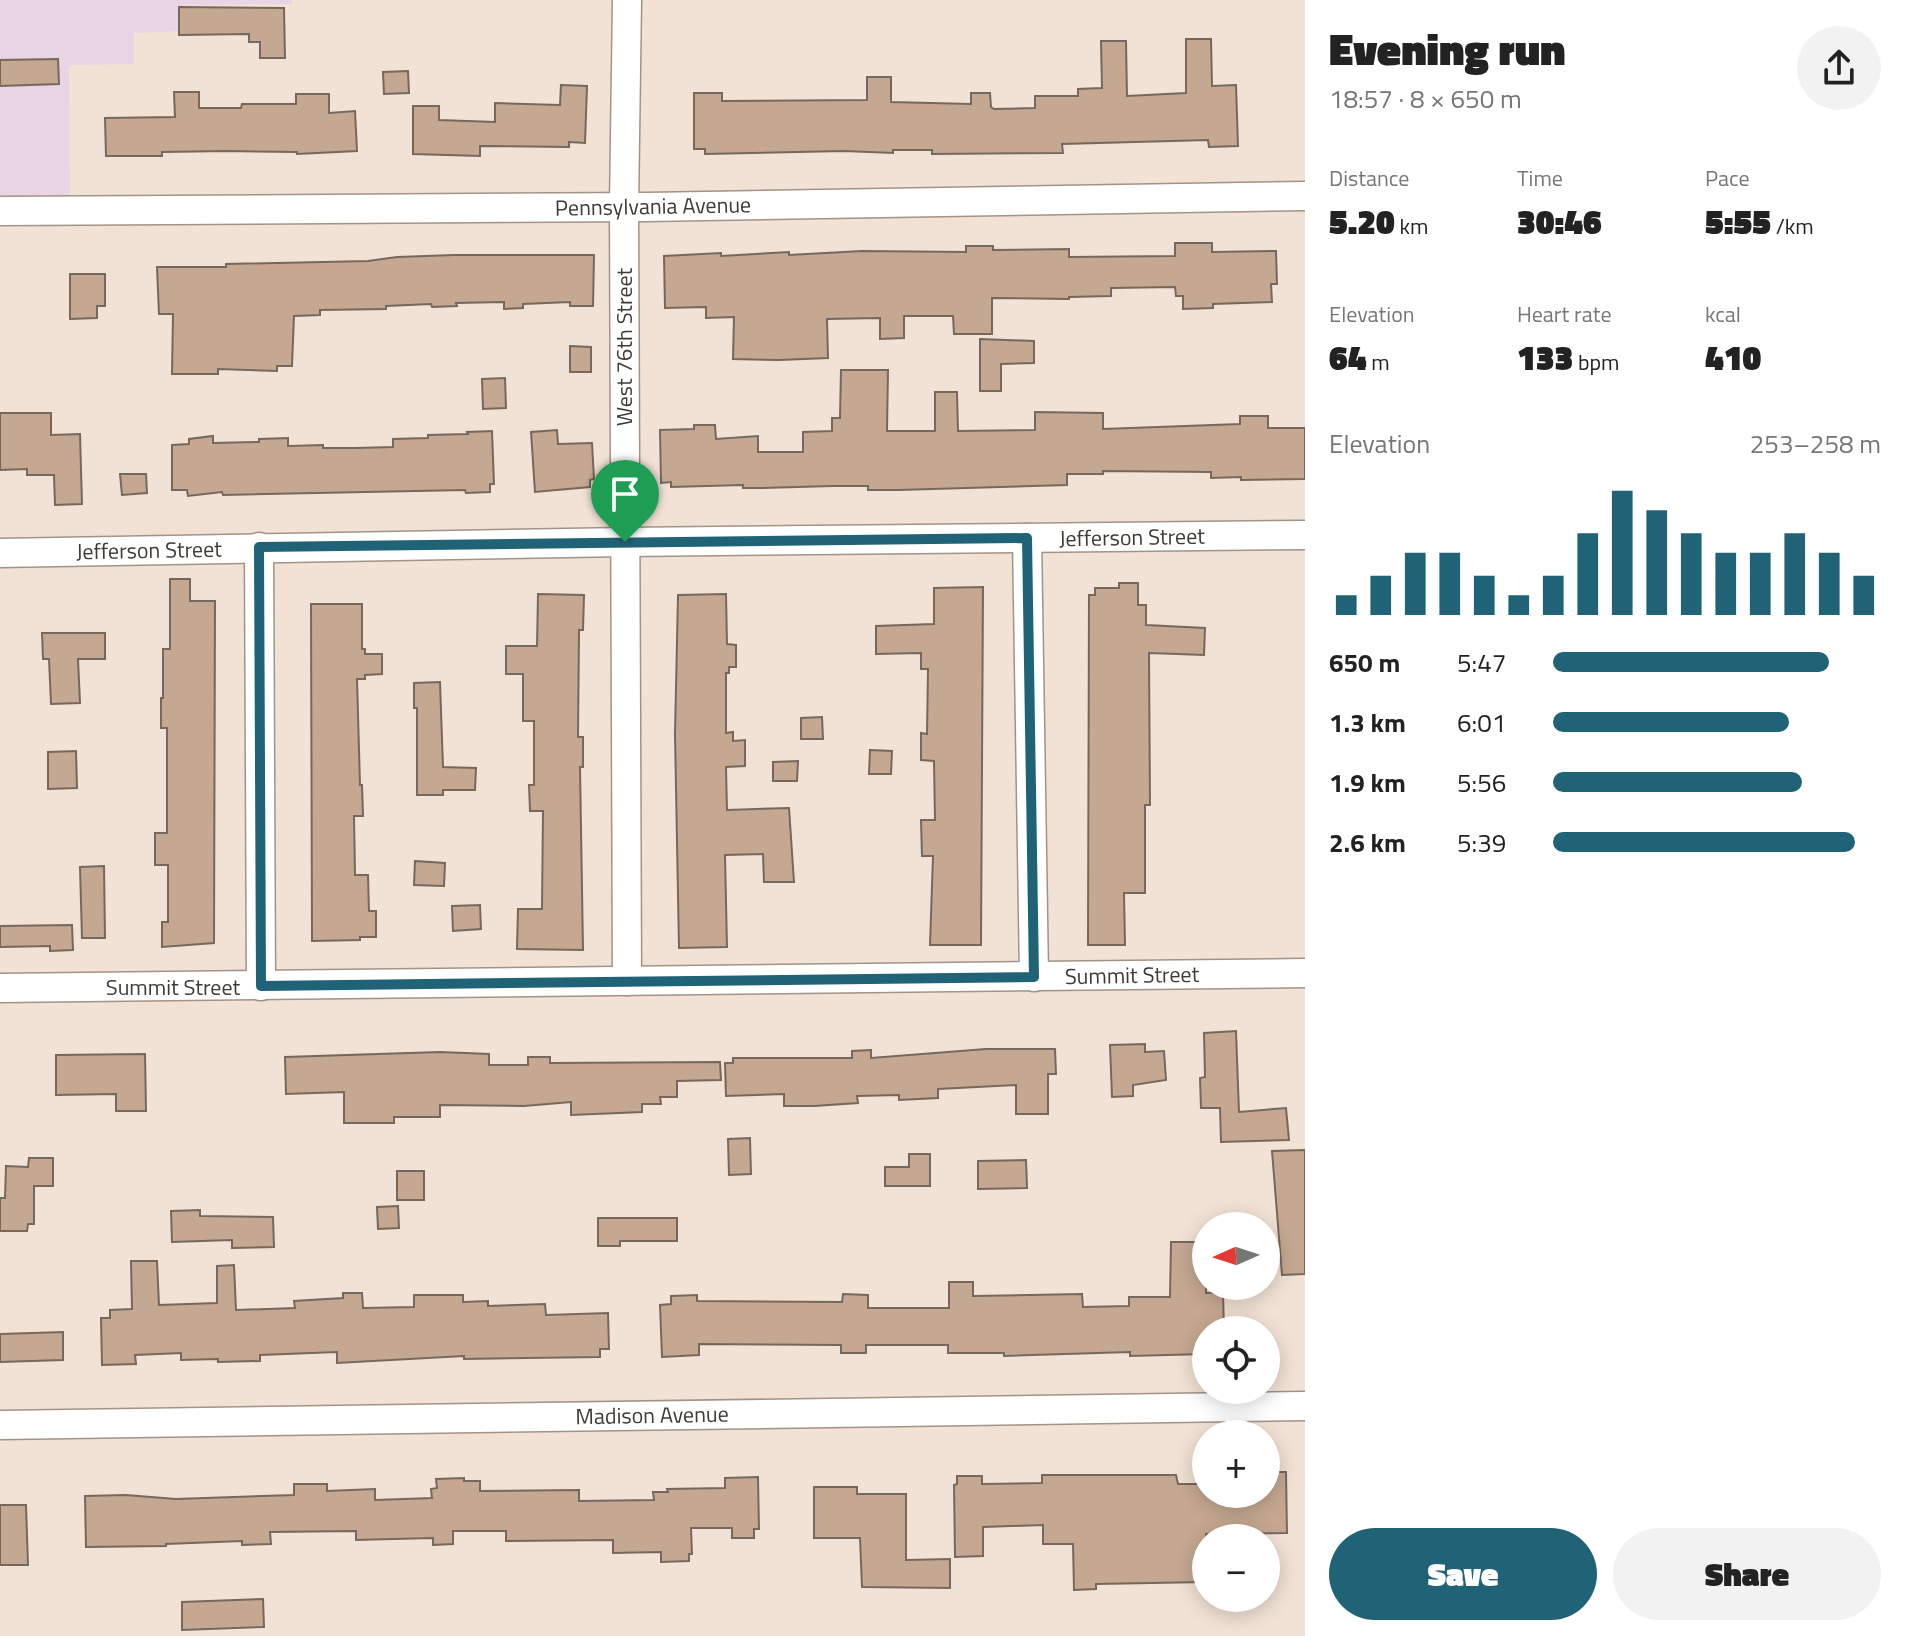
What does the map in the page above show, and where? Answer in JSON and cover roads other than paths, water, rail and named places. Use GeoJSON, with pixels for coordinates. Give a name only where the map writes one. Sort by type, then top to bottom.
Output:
{"type":"FeatureCollection","features":[{"type":"Feature","properties":{"kind":"street","name":"West 76th Street"},"geometry":{"type":"LineString","coordinates":[[627,0],[624,207],[627,981]]}},
{"type":"Feature","properties":{"kind":"street","name":"Pennsylvania Avenue"},"geometry":{"type":"LineString","coordinates":[[0,211],[624,207],[1305,196]]}},
{"type":"Feature","properties":{"kind":"street","name":"Jefferson Street"},"geometry":{"type":"LineString","coordinates":[[0,553],[259,547],[1305,535]]}},
{"type":"Feature","properties":{"kind":"street"},"geometry":{"type":"LineString","coordinates":[[1027,538],[1034,977]]}},
{"type":"Feature","properties":{"kind":"street"},"geometry":{"type":"LineString","coordinates":[[259,547],[261,986]]}},
{"type":"Feature","properties":{"kind":"street","name":"Summit Street"},"geometry":{"type":"LineString","coordinates":[[0,988],[1305,973]]}},
{"type":"Feature","properties":{"kind":"street","name":"Madison Avenue"},"geometry":{"type":"LineString","coordinates":[[0,1425],[1305,1406]]}}]}
